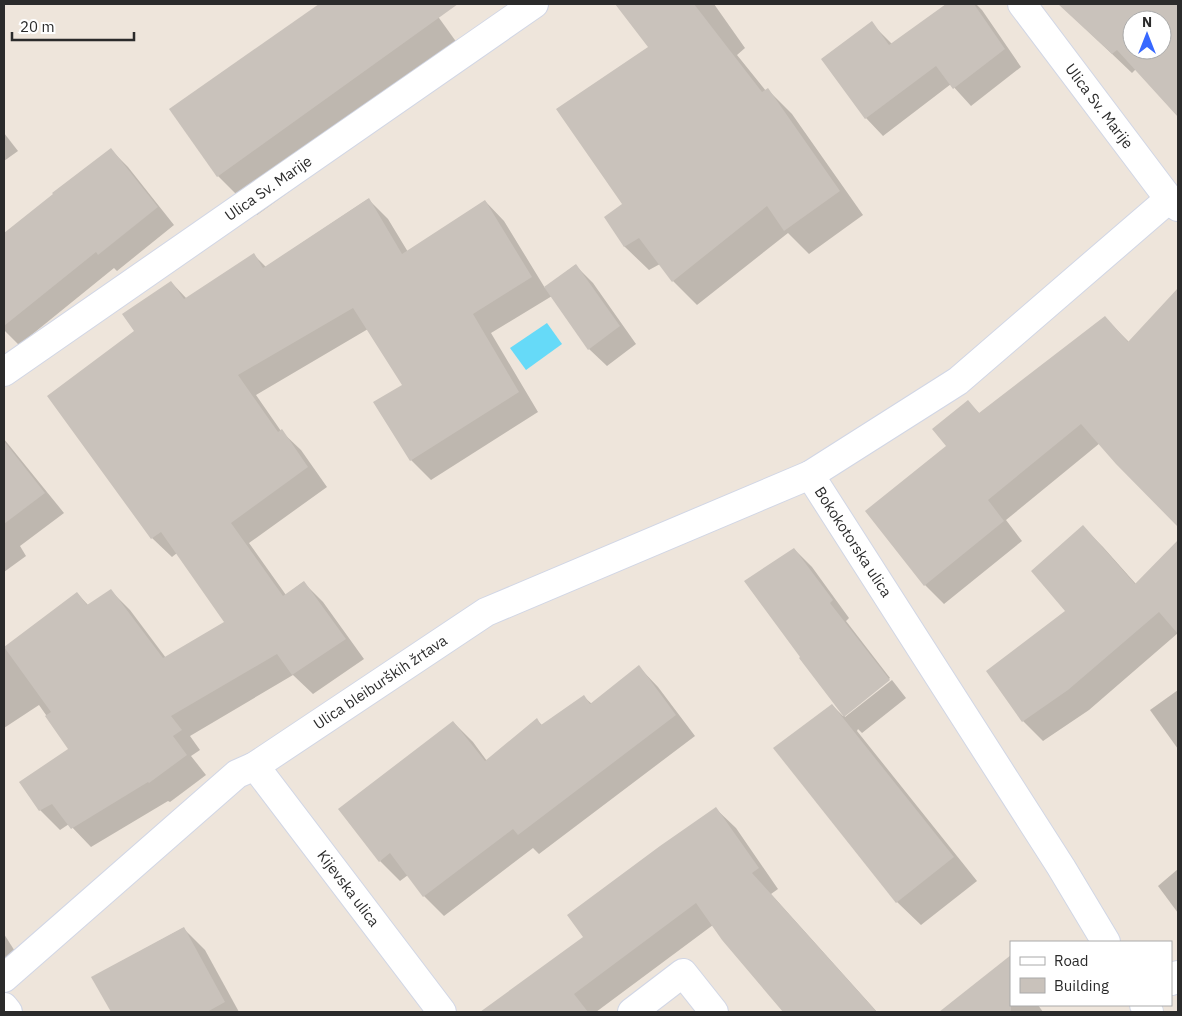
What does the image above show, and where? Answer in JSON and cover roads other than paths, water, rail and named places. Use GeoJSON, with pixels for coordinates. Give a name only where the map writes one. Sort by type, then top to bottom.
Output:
{"type":"FeatureCollection","features":[{"type":"Feature","properties":{"kind":"street","name":"Ulica Sv. Marije"},"geometry":{"type":"LineString","coordinates":[[1022,4],[1174,203]]}},
{"type":"Feature","properties":{"kind":"street","name":"Ulica Sv. Marije"},"geometry":{"type":"LineString","coordinates":[[4,372],[517,8]]}},
{"type":"Feature","properties":{"kind":"street","name":"Bokokotorska ulica"},"geometry":{"type":"LineString","coordinates":[[1105,941],[1061,867],[810,475],[958,381],[1174,203]]}},
{"type":"Feature","properties":{"kind":"street","name":"Ulica bleiburških žrtava"},"geometry":{"type":"LineString","coordinates":[[4,978],[238,774],[255,766],[486,612],[810,475]]}},
{"type":"Feature","properties":{"kind":"street","name":"Kijevska ulica"},"geometry":{"type":"LineString","coordinates":[[255,766],[442,1012]]}},
{"type":"Feature","properties":{"kind":"street"},"geometry":{"type":"LineString","coordinates":[[632,1012],[683,973],[714,1012]]}},
{"type":"Feature","properties":{"kind":"street"},"geometry":{"type":"LineString","coordinates":[[4,1007],[8,1012]]}},
{"type":"Feature","properties":{"kind":"water"},"geometry":{"type":"Polygon","coordinates":[[[547,323],[562,344],[526,370],[510,348],[547,323]]]}}]}
